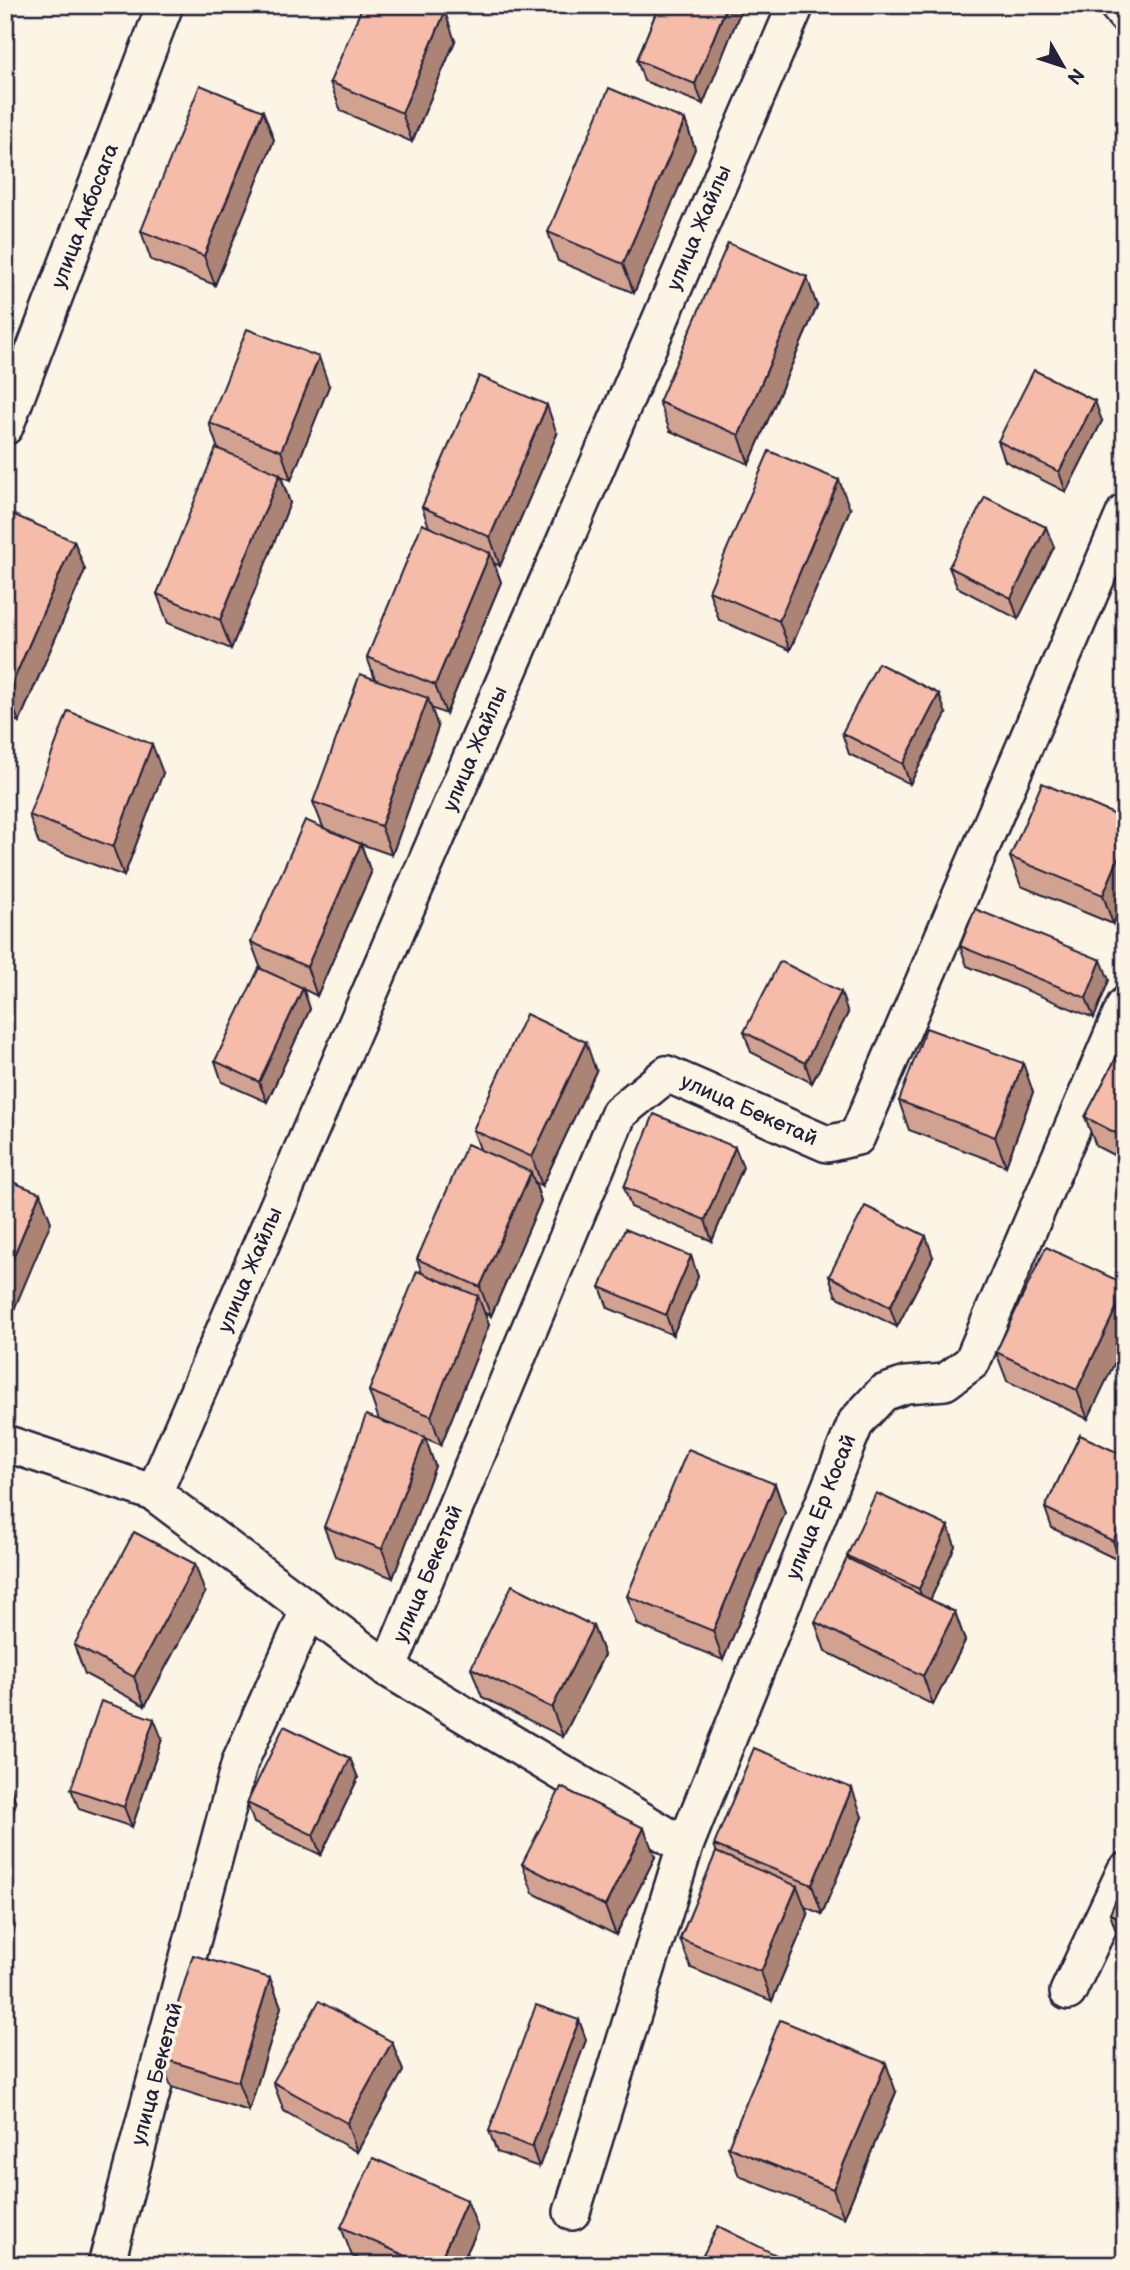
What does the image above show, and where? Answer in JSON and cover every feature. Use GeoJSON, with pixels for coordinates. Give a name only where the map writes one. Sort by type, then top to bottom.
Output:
{"type":"FeatureCollection","features":[{"type":"Feature","properties":{"kind":"street","name":"улица Акбосага"},"geometry":{"type":"LineString","coordinates":[[5,427],[165,5]]}},
{"type":"Feature","properties":{"kind":"street","name":"улица Жайлы"},"geometry":{"type":"LineString","coordinates":[[154,1493],[796,5]]}},
{"type":"Feature","properties":{"kind":"street","name":"улица Бекетай"},"geometry":{"type":"LineString","coordinates":[[388,1669],[619,1113],[667,1074],[827,1144],[856,1137],[1125,512]]}},
{"type":"Feature","properties":{"kind":"street","name":"улица Ер Косай"},"geometry":{"type":"LineString","coordinates":[[572,2212],[685,1846],[856,1422],[883,1393],[906,1385],[945,1382],[972,1362],[1125,1005]]}},
{"type":"Feature","properties":{"kind":"street"},"geometry":{"type":"LineString","coordinates":[[7,1451],[154,1493],[388,1669],[685,1846]]}},
{"type":"Feature","properties":{"kind":"street","name":"улица Бекетай"},"geometry":{"type":"LineString","coordinates":[[106,2265],[240,1762],[309,1608]]}},
{"type":"Feature","properties":{"kind":"street"},"geometry":{"type":"LineString","coordinates":[[1068,1992],[1125,1871]]}},
{"type":"Feature","properties":{"kind":"building"},"geometry":{"type":"Polygon","coordinates":[[[363,5],[429,5],[445,12],[402,113],[330,82],[363,5]]]}},
{"type":"Feature","properties":{"kind":"building"},"geometry":{"type":"Polygon","coordinates":[[[659,5],[727,5],[695,84],[637,60],[659,5]]]}},
{"type":"Feature","properties":{"kind":"building"},"geometry":{"type":"Polygon","coordinates":[[[200,85],[263,111],[204,256],[141,231],[200,85]]]}},
{"type":"Feature","properties":{"kind":"building"},"geometry":{"type":"Polygon","coordinates":[[[609,88],[685,120],[623,264],[548,232],[609,88]]]}},
{"type":"Feature","properties":{"kind":"building"},"geometry":{"type":"Polygon","coordinates":[[[728,243],[807,277],[739,435],[659,402],[728,243]]]}},
{"type":"Feature","properties":{"kind":"building"},"geometry":{"type":"Polygon","coordinates":[[[247,329],[319,357],[281,451],[209,423],[247,329]]]}},
{"type":"Feature","properties":{"kind":"building"},"geometry":{"type":"Polygon","coordinates":[[[1034,370],[1095,401],[1059,472],[998,441],[1034,370]]]}},
{"type":"Feature","properties":{"kind":"building"},"geometry":{"type":"Polygon","coordinates":[[[479,376],[547,405],[490,537],[422,507],[479,376]]]}},
{"type":"Feature","properties":{"kind":"building"},"geometry":{"type":"Polygon","coordinates":[[[216,448],[280,474],[220,620],[157,594],[216,448]]]}},
{"type":"Feature","properties":{"kind":"building"},"geometry":{"type":"Polygon","coordinates":[[[769,451],[839,480],[779,621],[709,591],[769,451]]]}},
{"type":"Feature","properties":{"kind":"building"},"geometry":{"type":"Polygon","coordinates":[[[985,497],[1046,527],[1011,598],[949,567],[985,497]]]}},
{"type":"Feature","properties":{"kind":"building"},"geometry":{"type":"Polygon","coordinates":[[[12,514],[74,541],[8,693],[5,692],[5,529],[12,514]]]}},
{"type":"Feature","properties":{"kind":"building"},"geometry":{"type":"Polygon","coordinates":[[[422,524],[490,553],[435,685],[367,657],[422,524]]]}},
{"type":"Feature","properties":{"kind":"building"},"geometry":{"type":"Polygon","coordinates":[[[878,663],[939,694],[903,764],[842,733],[878,663]]]}},
{"type":"Feature","properties":{"kind":"building"},"geometry":{"type":"Polygon","coordinates":[[[360,674],[428,698],[381,826],[313,802],[360,674]]]}},
{"type":"Feature","properties":{"kind":"building"},"geometry":{"type":"Polygon","coordinates":[[[68,711],[152,744],[113,847],[29,815],[68,711]]]}},
{"type":"Feature","properties":{"kind":"building"},"geometry":{"type":"Polygon","coordinates":[[[1042,783],[1125,819],[1125,843],[1103,895],[1010,857],[1042,783]]]}},
{"type":"Feature","properties":{"kind":"building"},"geometry":{"type":"Polygon","coordinates":[[[305,820],[361,844],[307,967],[251,942],[305,820]]]}},
{"type":"Feature","properties":{"kind":"building"},"geometry":{"type":"Polygon","coordinates":[[[975,909],[1101,960],[1086,998],[960,946],[975,909]]]}},
{"type":"Feature","properties":{"kind":"building"},"geometry":{"type":"Polygon","coordinates":[[[780,961],[841,992],[805,1063],[744,1032],[780,961]]]}},
{"type":"Feature","properties":{"kind":"building"},"geometry":{"type":"Polygon","coordinates":[[[259,968],[303,988],[259,1082],[215,1061],[259,968]]]}},
{"type":"Feature","properties":{"kind":"building"},"geometry":{"type":"Polygon","coordinates":[[[526,1014],[586,1042],[532,1157],[473,1130],[526,1014]]]}},
{"type":"Feature","properties":{"kind":"building"},"geometry":{"type":"Polygon","coordinates":[[[926,1028],[1023,1063],[995,1137],[899,1101],[926,1028]]]}},
{"type":"Feature","properties":{"kind":"building"},"geometry":{"type":"Polygon","coordinates":[[[1125,1041],[1125,1138],[1085,1117],[1125,1041]]]}},
{"type":"Feature","properties":{"kind":"building"},"geometry":{"type":"Polygon","coordinates":[[[654,1114],[735,1147],[705,1220],[624,1187],[654,1114]]]}},
{"type":"Feature","properties":{"kind":"building"},"geometry":{"type":"Polygon","coordinates":[[[467,1144],[531,1172],[480,1287],[417,1259],[467,1144]]]}},
{"type":"Feature","properties":{"kind":"building"},"geometry":{"type":"Polygon","coordinates":[[[5,1179],[40,1193],[5,1277],[5,1179]]]}},
{"type":"Feature","properties":{"kind":"building"},"geometry":{"type":"Polygon","coordinates":[[[865,1206],[926,1236],[890,1307],[829,1276],[865,1206]]]}},
{"type":"Feature","properties":{"kind":"building"},"geometry":{"type":"Polygon","coordinates":[[[625,1229],[691,1256],[666,1315],[600,1287],[625,1229]]]}},
{"type":"Feature","properties":{"kind":"building"},"geometry":{"type":"Polygon","coordinates":[[[1046,1247],[1125,1284],[1125,1290],[1077,1390],[996,1352],[1046,1247]]]}},
{"type":"Feature","properties":{"kind":"building"},"geometry":{"type":"Polygon","coordinates":[[[417,1271],[478,1296],[431,1416],[369,1391],[417,1271]]]}},
{"type":"Feature","properties":{"kind":"building"},"geometry":{"type":"Polygon","coordinates":[[[366,1415],[425,1437],[382,1549],[324,1527],[366,1415]]]}},
{"type":"Feature","properties":{"kind":"building"},"geometry":{"type":"Polygon","coordinates":[[[1080,1435],[1125,1456],[1125,1516],[1113,1541],[1045,1508],[1080,1435]]]}},
{"type":"Feature","properties":{"kind":"building"},"geometry":{"type":"Polygon","coordinates":[[[688,1449],[775,1484],[713,1631],[627,1596],[688,1449]]]}},
{"type":"Feature","properties":{"kind":"building"},"geometry":{"type":"Polygon","coordinates":[[[876,1493],[948,1526],[919,1589],[847,1556],[876,1493]]]}},
{"type":"Feature","properties":{"kind":"building"},"geometry":{"type":"Polygon","coordinates":[[[134,1532],[195,1564],[134,1677],[74,1645],[134,1532]]]}},
{"type":"Feature","properties":{"kind":"building"},"geometry":{"type":"Polygon","coordinates":[[[847,1558],[955,1612],[923,1676],[815,1622],[847,1558]]]}},
{"type":"Feature","properties":{"kind":"building"},"geometry":{"type":"Polygon","coordinates":[[[512,1585],[593,1626],[552,1708],[471,1668],[512,1585]]]}},
{"type":"Feature","properties":{"kind":"building"},"geometry":{"type":"Polygon","coordinates":[[[101,1701],[154,1719],[124,1807],[71,1789],[101,1701]]]}},
{"type":"Feature","properties":{"kind":"building"},"geometry":{"type":"Polygon","coordinates":[[[284,1726],[350,1758],[313,1835],[247,1803],[284,1726]]]}},
{"type":"Feature","properties":{"kind":"building"},"geometry":{"type":"Polygon","coordinates":[[[754,1748],[852,1788],[812,1885],[714,1845],[754,1748]]]}},
{"type":"Feature","properties":{"kind":"building"},"geometry":{"type":"Polygon","coordinates":[[[561,1787],[644,1828],[605,1906],[522,1864],[561,1787]]]}},
{"type":"Feature","properties":{"kind":"building"},"geometry":{"type":"Polygon","coordinates":[[[716,1852],[797,1886],[761,1972],[680,1939],[716,1852]]]}},
{"type":"Feature","properties":{"kind":"building"},"geometry":{"type":"Polygon","coordinates":[[[1125,1879],[1125,1920],[1110,1914],[1125,1879]]]}},
{"type":"Feature","properties":{"kind":"building"},"geometry":{"type":"Polygon","coordinates":[[[193,1955],[270,1978],[238,2082],[161,2058],[193,1955]]]}},
{"type":"Feature","properties":{"kind":"building"},"geometry":{"type":"Polygon","coordinates":[[[319,2001],[392,2042],[347,2123],[273,2082],[319,2001]]]}},
{"type":"Feature","properties":{"kind":"building"},"geometry":{"type":"Polygon","coordinates":[[[536,2005],[579,2020],[532,2147],[489,2131],[536,2005]]]}},
{"type":"Feature","properties":{"kind":"building"},"geometry":{"type":"Polygon","coordinates":[[[780,2020],[886,2063],[833,2189],[728,2147],[780,2020]]]}},
{"type":"Feature","properties":{"kind":"building"},"geometry":{"type":"Polygon","coordinates":[[[373,2158],[467,2200],[438,2265],[426,2265],[341,2227],[373,2158]]]}},
{"type":"Feature","properties":{"kind":"building"},"geometry":{"type":"Polygon","coordinates":[[[718,2226],[796,2265],[698,2265],[718,2226]]]}}]}
